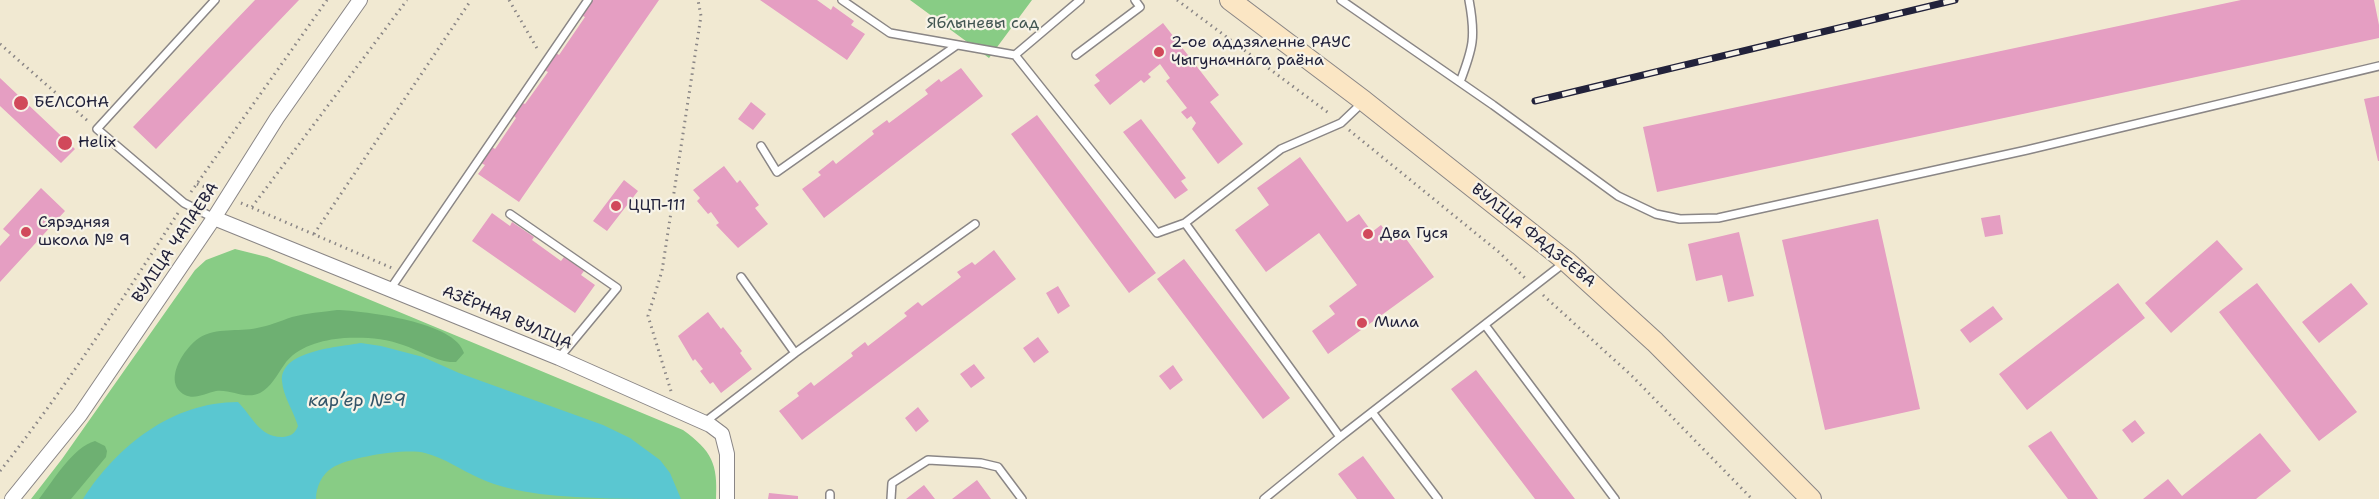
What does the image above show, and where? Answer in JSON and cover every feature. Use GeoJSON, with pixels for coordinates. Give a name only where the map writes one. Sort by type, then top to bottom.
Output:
{"type":"FeatureCollection","features":[{"type":"Feature","properties":{"kind":"street","name":"ВУЛІЦА ЧАПАЕВА"},"geometry":{"type":"LineString","coordinates":[[12,499],[80,415],[214,218],[277,118],[360,0]]}},
{"type":"Feature","properties":{"kind":"street","name":"ВУЛІЦА ФАДЗЕЕВА"},"geometry":{"type":"LineString","coordinates":[[1230,0],[1364,101],[1566,261],[1655,342],[1811,499]]}},
{"type":"Feature","properties":{"kind":"street","name":"АЗЁРНАЯ ВУЛІЦА"},"geometry":{"type":"LineString","coordinates":[[214,218],[559,357],[705,422],[722,434],[727,454],[727,499]]}},
{"type":"Feature","properties":{"kind":"lane"},"geometry":{"type":"LineString","coordinates":[[214,218],[184,203],[97,129],[215,0]]}},
{"type":"Feature","properties":{"kind":"lane"},"geometry":{"type":"LineString","coordinates":[[391,288],[588,0]]}},
{"type":"Feature","properties":{"kind":"lane"},"geometry":{"type":"LineString","coordinates":[[842,0],[890,33],[1015,55],[1157,233],[1185,223],[1281,149],[1341,123],[1364,101]]}},
{"type":"Feature","properties":{"kind":"lane"},"geometry":{"type":"LineString","coordinates":[[1015,55],[1080,0]]}},
{"type":"Feature","properties":{"kind":"lane"},"geometry":{"type":"LineString","coordinates":[[1076,55],[1140,7],[1136,0]]}},
{"type":"Feature","properties":{"kind":"lane"},"geometry":{"type":"LineString","coordinates":[[1341,0],[1618,196],[1656,214],[1689,219],[1718,218],[2027,150],[2379,66]]}},
{"type":"Feature","properties":{"kind":"lane"},"geometry":{"type":"LineString","coordinates":[[1460,82],[1472,51],[1474,27],[1469,0]]}},
{"type":"Feature","properties":{"kind":"lane"},"geometry":{"type":"LineString","coordinates":[[761,146],[777,172],[957,45]]}},
{"type":"Feature","properties":{"kind":"lane"},"geometry":{"type":"LineString","coordinates":[[510,214],[617,288],[559,357]]}},
{"type":"Feature","properties":{"kind":"lane"},"geometry":{"type":"LineString","coordinates":[[1185,223],[1340,437]]}},
{"type":"Feature","properties":{"kind":"lane"},"geometry":{"type":"LineString","coordinates":[[705,422],[795,353],[975,224]]}},
{"type":"Feature","properties":{"kind":"lane"},"geometry":{"type":"LineString","coordinates":[[1264,499],[1371,412],[1566,261]]}},
{"type":"Feature","properties":{"kind":"lane"},"geometry":{"type":"LineString","coordinates":[[741,277],[795,353]]}},
{"type":"Feature","properties":{"kind":"lane"},"geometry":{"type":"LineString","coordinates":[[1485,325],[1615,499]]}},
{"type":"Feature","properties":{"kind":"lane"},"geometry":{"type":"LineString","coordinates":[[1371,412],[1438,499]]}},
{"type":"Feature","properties":{"kind":"lane"},"geometry":{"type":"LineString","coordinates":[[891,499],[892,483],[928,460],[981,463],[998,467],[1022,499]]}},
{"type":"Feature","properties":{"kind":"path"},"geometry":{"type":"LineString","coordinates":[[0,471],[99,335],[184,203],[327,0]]}},
{"type":"Feature","properties":{"kind":"path"},"geometry":{"type":"LineString","coordinates":[[252,207],[407,0]]}},
{"type":"Feature","properties":{"kind":"path"},"geometry":{"type":"LineString","coordinates":[[314,234],[471,0]]}},
{"type":"Feature","properties":{"kind":"path"},"geometry":{"type":"LineString","coordinates":[[509,0],[545,62]]}},
{"type":"Feature","properties":{"kind":"path"},"geometry":{"type":"LineString","coordinates":[[676,408],[648,316],[662,271],[701,16],[698,0]]}},
{"type":"Feature","properties":{"kind":"path"},"geometry":{"type":"LineString","coordinates":[[1177,0],[1341,123],[1500,253],[1632,376],[1752,499]]}},
{"type":"Feature","properties":{"kind":"path"},"geometry":{"type":"LineString","coordinates":[[0,44],[97,129]]}},
{"type":"Feature","properties":{"kind":"path"},"geometry":{"type":"LineString","coordinates":[[197,184],[214,191]]}},
{"type":"Feature","properties":{"kind":"path"},"geometry":{"type":"LineString","coordinates":[[239,201],[402,272]]}},
{"type":"Feature","properties":{"kind":"green space","name":"Яблыневы сад"},"geometry":{"type":"Polygon","coordinates":[[[910,0],[1032,0],[989,58],[910,0]]]}},
{"type":"Feature","properties":{"kind":"green space"},"geometry":{"type":"Polygon","coordinates":[[[235,249],[267,257],[683,430],[701,445],[711,459],[716,476],[716,499],[31,499],[62,459],[195,270],[206,260],[235,249]]]}},
{"type":"Feature","properties":{"kind":"green space"},"geometry":{"type":"Polygon","coordinates":[[[337,310],[387,316],[428,326],[445,333],[457,342],[464,353],[456,362],[450,362],[389,341],[366,338],[336,339],[319,342],[296,353],[289,358],[267,388],[255,395],[216,391],[193,397],[185,395],[178,389],[175,374],[178,365],[188,349],[199,338],[213,332],[257,328],[292,317],[337,310]]]}},
{"type":"Feature","properties":{"kind":"green space"},"geometry":{"type":"Polygon","coordinates":[[[95,441],[105,446],[106,457],[71,499],[39,499],[71,457],[87,444],[95,441]]]}},
{"type":"Feature","properties":{"kind":"water","name":"карʼер №9"},"geometry":{"type":"Polygon","coordinates":[[[361,343],[423,357],[459,373],[603,425],[630,438],[660,460],[670,473],[681,499],[593,498],[524,492],[472,475],[432,455],[405,452],[364,457],[332,468],[320,481],[316,499],[83,499],[112,461],[130,445],[148,431],[191,410],[214,404],[238,402],[257,425],[268,434],[283,437],[291,435],[298,426],[283,387],[284,371],[301,356],[361,343]]]}},
{"type":"Feature","properties":{"kind":"building"},"geometry":{"type":"Polygon","coordinates":[[[255,0],[299,0],[156,149],[133,127],[255,0]]]}},
{"type":"Feature","properties":{"kind":"building"},"geometry":{"type":"Polygon","coordinates":[[[592,0],[659,0],[519,202],[478,174],[485,165],[481,163],[492,147],[495,149],[516,118],[514,116],[548,72],[544,70],[556,53],[559,55],[585,17],[581,15],[592,0]]]}},
{"type":"Feature","properties":{"kind":"building"},"geometry":{"type":"Polygon","coordinates":[[[760,0],[817,0],[831,10],[833,6],[854,21],[851,25],[865,34],[847,60],[760,0]]]}},
{"type":"Feature","properties":{"kind":"building"},"geometry":{"type":"Polygon","coordinates":[[[2241,0],[2374,0],[2379,38],[1657,192],[1643,127],[2241,0]]]}},
{"type":"Feature","properties":{"kind":"building"},"geometry":{"type":"Polygon","coordinates":[[[1163,23],[1219,95],[1210,102],[1243,144],[1218,164],[1192,129],[1196,123],[1191,116],[1187,119],[1181,112],[1187,108],[1166,81],[1170,78],[1160,64],[1148,74],[1151,77],[1144,83],[1141,80],[1110,105],[1094,85],[1100,81],[1095,75],[1163,23]]]}},
{"type":"Feature","properties":{"kind":"building"},"geometry":{"type":"Polygon","coordinates":[[[961,68],[983,96],[824,218],[802,189],[821,175],[818,172],[833,160],[836,164],[874,134],[872,131],[887,120],[889,123],[928,94],[925,90],[939,79],[941,82],[961,68]]]}},
{"type":"Feature","properties":{"kind":"building"},"geometry":{"type":"Polygon","coordinates":[[[0,78],[75,149],[61,163],[0,106],[0,78]]]}},
{"type":"Feature","properties":{"kind":"building"},"geometry":{"type":"Polygon","coordinates":[[[2379,96],[2379,161],[2378,161],[2364,99],[2379,96]]]}},
{"type":"Feature","properties":{"kind":"building"},"geometry":{"type":"Polygon","coordinates":[[[751,102],[766,114],[753,130],[738,119],[751,102]]]}},
{"type":"Feature","properties":{"kind":"building"},"geometry":{"type":"Polygon","coordinates":[[[1037,115],[1156,273],[1129,293],[1011,134],[1037,115]]]}},
{"type":"Feature","properties":{"kind":"building"},"geometry":{"type":"Polygon","coordinates":[[[1141,119],[1186,178],[1181,181],[1188,190],[1175,199],[1123,132],[1141,119]]]}},
{"type":"Feature","properties":{"kind":"building"},"geometry":{"type":"Polygon","coordinates":[[[1300,157],[1347,222],[1359,214],[1372,232],[1381,225],[1391,239],[1401,232],[1434,277],[1328,354],[1312,331],[1335,314],[1329,306],[1357,285],[1319,233],[1266,272],[1235,230],[1269,205],[1257,188],[1300,157]]]}},
{"type":"Feature","properties":{"kind":"building"},"geometry":{"type":"Polygon","coordinates":[[[724,166],[737,183],[740,180],[759,205],[755,208],[768,224],[738,248],[716,225],[719,223],[711,212],[708,214],[697,201],[700,198],[693,190],[724,166]]]}},
{"type":"Feature","properties":{"kind":"building","name":"ЦЦП-111"},"geometry":{"type":"Polygon","coordinates":[[[624,180],[638,191],[607,231],[593,221],[624,180]]]}},
{"type":"Feature","properties":{"kind":"building","name":"Сярэдняя школа № 9"},"geometry":{"type":"Polygon","coordinates":[[[41,188],[65,211],[0,282],[0,246],[10,235],[3,229],[41,188]]]}},
{"type":"Feature","properties":{"kind":"building"},"geometry":{"type":"Polygon","coordinates":[[[492,213],[510,226],[512,222],[534,237],[532,240],[561,261],[564,257],[584,271],[581,275],[595,285],[575,313],[472,241],[492,213]]]}},
{"type":"Feature","properties":{"kind":"building"},"geometry":{"type":"Polygon","coordinates":[[[2000,215],[2003,234],[1985,237],[1981,218],[2000,215]]]}},
{"type":"Feature","properties":{"kind":"building"},"geometry":{"type":"Polygon","coordinates":[[[1878,219],[1920,409],[1825,430],[1782,240],[1878,219]]]}},
{"type":"Feature","properties":{"kind":"building"},"geometry":{"type":"Polygon","coordinates":[[[1739,232],[1754,296],[1728,302],[1722,275],[1696,281],[1688,244],[1739,232]]]}},
{"type":"Feature","properties":{"kind":"building"},"geometry":{"type":"Polygon","coordinates":[[[2217,240],[2243,269],[2171,333],[2145,303],[2217,240]]]}},
{"type":"Feature","properties":{"kind":"building"},"geometry":{"type":"Polygon","coordinates":[[[994,250],[1016,279],[802,440],[779,411],[799,396],[797,393],[811,382],[814,386],[853,356],[851,353],[865,342],[868,346],[907,316],[904,313],[918,302],[922,306],[961,277],[957,272],[972,262],[975,265],[994,250]]]}},
{"type":"Feature","properties":{"kind":"building"},"geometry":{"type":"Polygon","coordinates":[[[1184,259],[1290,398],[1263,419],[1157,279],[1184,259]]]}},
{"type":"Feature","properties":{"kind":"building"},"geometry":{"type":"Polygon","coordinates":[[[2118,283],[2145,318],[2027,410],[1999,374],[2118,283]]]}},
{"type":"Feature","properties":{"kind":"building"},"geometry":{"type":"Polygon","coordinates":[[[2257,283],[2357,412],[2319,441],[2219,312],[2257,283]]]}},
{"type":"Feature","properties":{"kind":"building"},"geometry":{"type":"Polygon","coordinates":[[[2351,283],[2368,304],[2319,343],[2302,322],[2351,283]]]}},
{"type":"Feature","properties":{"kind":"building"},"geometry":{"type":"Polygon","coordinates":[[[1058,286],[1070,306],[1058,314],[1046,293],[1058,286]]]}},
{"type":"Feature","properties":{"kind":"building"},"geometry":{"type":"Polygon","coordinates":[[[1993,306],[2003,319],[1970,343],[1960,330],[1993,306]]]}},
{"type":"Feature","properties":{"kind":"building"},"geometry":{"type":"Polygon","coordinates":[[[708,312],[742,351],[740,353],[752,369],[721,393],[713,382],[710,384],[700,371],[703,369],[695,359],[693,361],[678,336],[708,312]]]}},
{"type":"Feature","properties":{"kind":"building"},"geometry":{"type":"Polygon","coordinates":[[[1038,337],[1049,352],[1034,363],[1023,348],[1038,337]]]}},
{"type":"Feature","properties":{"kind":"building"},"geometry":{"type":"Polygon","coordinates":[[[974,364],[985,378],[971,388],[960,374],[974,364]]]}},
{"type":"Feature","properties":{"kind":"building"},"geometry":{"type":"Polygon","coordinates":[[[1173,365],[1183,380],[1170,390],[1159,376],[1173,365]]]}},
{"type":"Feature","properties":{"kind":"building"},"geometry":{"type":"Polygon","coordinates":[[[1476,370],[1575,499],[1535,499],[1451,389],[1476,370]]]}},
{"type":"Feature","properties":{"kind":"building"},"geometry":{"type":"Polygon","coordinates":[[[918,407],[929,421],[916,432],[905,418],[918,407]]]}},
{"type":"Feature","properties":{"kind":"building"},"geometry":{"type":"Polygon","coordinates":[[[2135,420],[2145,433],[2132,443],[2122,430],[2135,420]]]}},
{"type":"Feature","properties":{"kind":"building"},"geometry":{"type":"Polygon","coordinates":[[[2051,431],[2098,499],[2068,499],[2028,446],[2051,431]]]}},
{"type":"Feature","properties":{"kind":"building"},"geometry":{"type":"Polygon","coordinates":[[[2260,433],[2291,471],[2256,499],[2143,499],[2168,479],[2182,496],[2260,433]]]}},
{"type":"Feature","properties":{"kind":"building"},"geometry":{"type":"Polygon","coordinates":[[[1363,456],[1395,499],[1357,499],[1338,474],[1363,456]]]}},
{"type":"Feature","properties":{"kind":"building"},"geometry":{"type":"Polygon","coordinates":[[[977,480],[991,499],[952,499],[977,480]]]}},
{"type":"Feature","properties":{"kind":"building"},"geometry":{"type":"Polygon","coordinates":[[[924,485],[935,499],[906,499],[924,485]]]}},
{"type":"Feature","properties":{"kind":"building"},"geometry":{"type":"Polygon","coordinates":[[[769,493],[798,496],[798,499],[768,499],[769,493]]]}},
{"type":"Feature","properties":{"kind":"railway"},"geometry":{"type":"LineString","coordinates":[[1535,101],[1955,0]]}},
{"type":"Feature","properties":{"kind":"place","name":"2-ое аддзяленне РАУС Чыгуначнага раёна"},"geometry":{"type":"Point","coordinates":[1159,52]}},
{"type":"Feature","properties":{"kind":"place","name":"БЕЛСОНА"},"geometry":{"type":"Point","coordinates":[21,103]}},
{"type":"Feature","properties":{"kind":"place","name":"Helix"},"geometry":{"type":"Point","coordinates":[65,143]}},
{"type":"Feature","properties":{"kind":"place","name":"ЦЦП-111"},"geometry":{"type":"Point","coordinates":[616,206]}},
{"type":"Feature","properties":{"kind":"place","name":"Сярэдняя школа № 9"},"geometry":{"type":"Point","coordinates":[26,232]}},
{"type":"Feature","properties":{"kind":"place","name":"Два Гуся"},"geometry":{"type":"Point","coordinates":[1368,234]}},
{"type":"Feature","properties":{"kind":"place","name":"Мила"},"geometry":{"type":"Point","coordinates":[1362,323]}}]}
